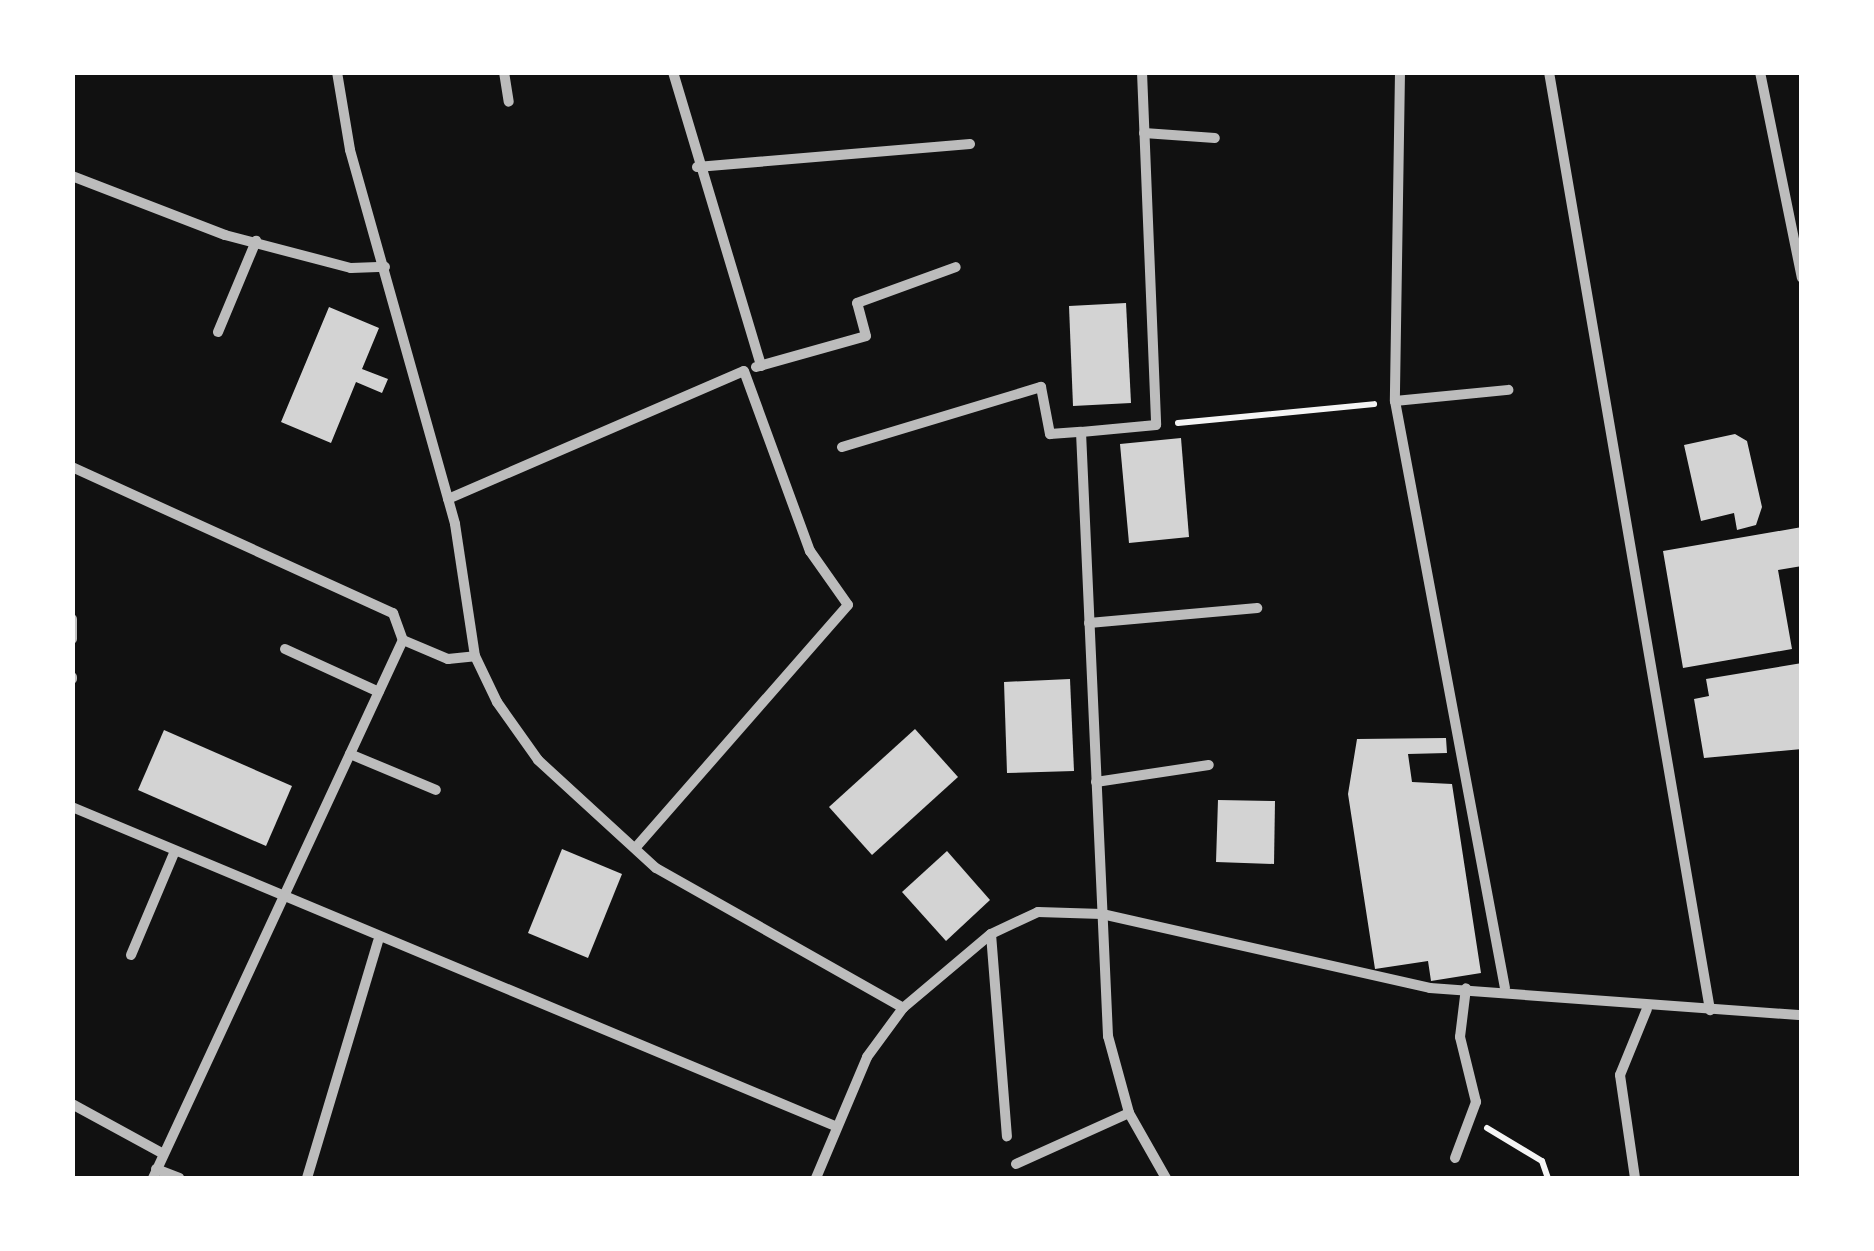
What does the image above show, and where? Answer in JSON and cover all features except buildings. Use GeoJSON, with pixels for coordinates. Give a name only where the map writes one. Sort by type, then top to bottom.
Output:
{"type":"FeatureCollection","features":[{"type":"Feature","properties":{"kind":"street"},"geometry":{"type":"LineString","coordinates":[[337,72],[448,498],[475,656],[538,760],[635,848],[903,1008]]}},
{"type":"Feature","properties":{"kind":"street"},"geometry":{"type":"LineString","coordinates":[[504,72],[509,102]]}},
{"type":"Feature","properties":{"kind":"street"},"geometry":{"type":"LineString","coordinates":[[674,72],[698,167],[761,366]]}},
{"type":"Feature","properties":{"kind":"street"},"geometry":{"type":"LineString","coordinates":[[842,447],[1041,387],[1050,434],[1156,425],[1142,72]]}},
{"type":"Feature","properties":{"kind":"street"},"geometry":{"type":"LineString","coordinates":[[1400,72],[1395,402],[1504,988]]}},
{"type":"Feature","properties":{"kind":"street"},"geometry":{"type":"LineString","coordinates":[[1550,72],[1710,1010]]}},
{"type":"Feature","properties":{"kind":"street"},"geometry":{"type":"LineString","coordinates":[[1760,72],[1802,278]]}},
{"type":"Feature","properties":{"kind":"street"},"geometry":{"type":"LineString","coordinates":[[1144,133],[1216,138]]}},
{"type":"Feature","properties":{"kind":"street"},"geometry":{"type":"LineString","coordinates":[[698,167],[970,144]]}},
{"type":"Feature","properties":{"kind":"street"},"geometry":{"type":"LineString","coordinates":[[72,176],[256,241],[351,268],[385,267]]}},
{"type":"Feature","properties":{"kind":"street"},"geometry":{"type":"LineString","coordinates":[[218,332],[256,241]]}},
{"type":"Feature","properties":{"kind":"street"},"geometry":{"type":"LineString","coordinates":[[448,498],[744,371],[866,336],[857,303],[956,267]]}},
{"type":"Feature","properties":{"kind":"street"},"geometry":{"type":"LineString","coordinates":[[635,848],[848,605],[810,550],[744,371]]}},
{"type":"Feature","properties":{"kind":"street"},"geometry":{"type":"LineString","coordinates":[[1395,402],[1508,390]]}},
{"type":"Feature","properties":{"kind":"street"},"geometry":{"type":"LineString","coordinates":[[1081,432],[1108,1036],[1129,1113],[1166,1178]]}},
{"type":"Feature","properties":{"kind":"street"},"geometry":{"type":"LineString","coordinates":[[72,467],[393,614],[403,640],[448,660],[475,656]]}},
{"type":"Feature","properties":{"kind":"street"},"geometry":{"type":"LineString","coordinates":[[1089,623],[1256,608]]}},
{"type":"Feature","properties":{"kind":"street"},"geometry":{"type":"LineString","coordinates":[[72,619],[72,638]]}},
{"type":"Feature","properties":{"kind":"street"},"geometry":{"type":"LineString","coordinates":[[180,1178],[155,1174],[162,1154],[403,640]]}},
{"type":"Feature","properties":{"kind":"street"},"geometry":{"type":"LineString","coordinates":[[285,649],[379,692]]}},
{"type":"Feature","properties":{"kind":"street"},"geometry":{"type":"LineString","coordinates":[[350,754],[436,790]]}},
{"type":"Feature","properties":{"kind":"street"},"geometry":{"type":"LineString","coordinates":[[1096,782],[1209,765]]}},
{"type":"Feature","properties":{"kind":"street"},"geometry":{"type":"LineString","coordinates":[[72,807],[378,941],[835,1126]]}},
{"type":"Feature","properties":{"kind":"street"},"geometry":{"type":"LineString","coordinates":[[130,955],[174,851]]}},
{"type":"Feature","properties":{"kind":"street"},"geometry":{"type":"LineString","coordinates":[[816,1178],[835,1126],[903,1008],[990,934],[1038,912],[1102,914],[1466,988],[1504,988],[1647,1009],[1802,1015]]}},
{"type":"Feature","properties":{"kind":"street"},"geometry":{"type":"LineString","coordinates":[[990,934],[1008,1136]]}},
{"type":"Feature","properties":{"kind":"street"},"geometry":{"type":"LineString","coordinates":[[307,1178],[378,941]]}},
{"type":"Feature","properties":{"kind":"street"},"geometry":{"type":"LineString","coordinates":[[1455,1158],[1472,1121],[1460,1036],[1466,988]]}},
{"type":"Feature","properties":{"kind":"street"},"geometry":{"type":"LineString","coordinates":[[1635,1178],[1620,1075],[1647,1009]]}},
{"type":"Feature","properties":{"kind":"street"},"geometry":{"type":"LineString","coordinates":[[72,1104],[162,1154]]}},
{"type":"Feature","properties":{"kind":"street"},"geometry":{"type":"LineString","coordinates":[[1016,1164],[1129,1113]]}},
{"type":"Feature","properties":{"kind":"path"},"geometry":{"type":"LineString","coordinates":[[1156,425],[1395,402]]}},
{"type":"Feature","properties":{"kind":"path"},"geometry":{"type":"LineString","coordinates":[[1472,1121],[1525,1148],[1548,1178]]}}]}
